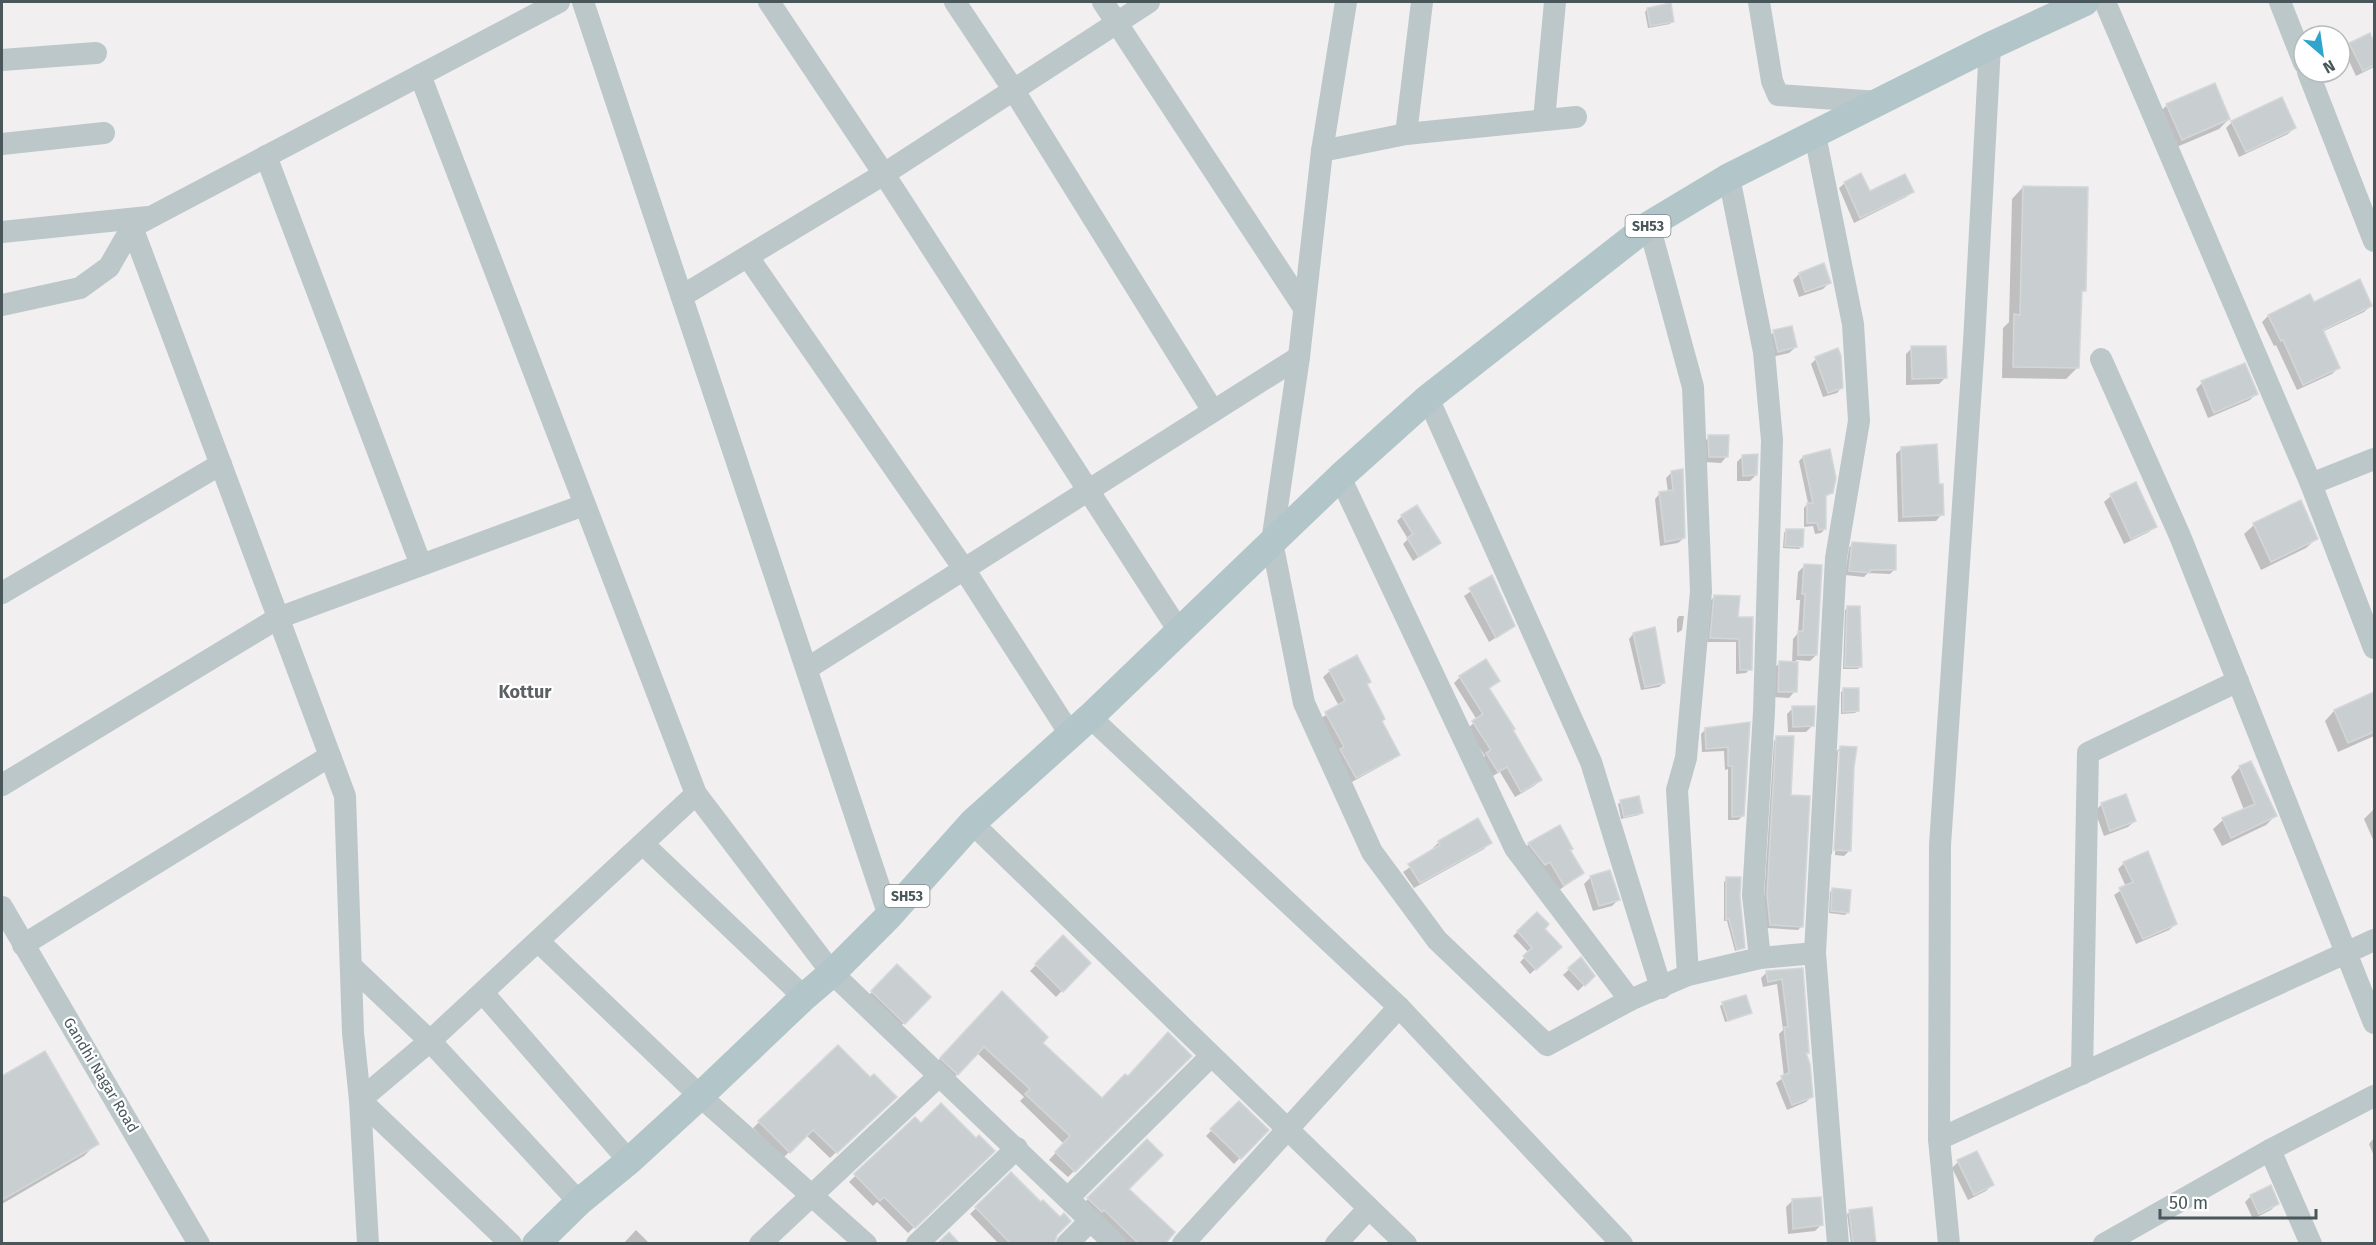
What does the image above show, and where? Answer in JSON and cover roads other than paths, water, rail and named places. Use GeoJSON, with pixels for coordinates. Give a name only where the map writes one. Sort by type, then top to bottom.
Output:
{"type":"FeatureCollection","features":[{"type":"Feature","properties":{"kind":"main road","name":"SH53"},"geometry":{"type":"LineString","coordinates":[[536,1244],[579,1202],[629,1161],[832,973],[889,916],[972,823],[1080,725],[1340,477],[1428,398],[1650,225],[1729,177],[1990,46],[2085,2]]}},
{"type":"Feature","properties":{"kind":"street"},"geometry":{"type":"LineString","coordinates":[[2,305],[80,288],[109,267],[132,227],[560,2]]}},
{"type":"Feature","properties":{"kind":"street"},"geometry":{"type":"LineString","coordinates":[[583,2],[808,668],[889,916]]}},
{"type":"Feature","properties":{"kind":"street"},"geometry":{"type":"LineString","coordinates":[[770,2],[884,174],[1179,631]]}},
{"type":"Feature","properties":{"kind":"street"},"geometry":{"type":"LineString","coordinates":[[955,2],[1013,89],[1213,411]]}},
{"type":"Feature","properties":{"kind":"street"},"geometry":{"type":"LineString","coordinates":[[1103,2],[1304,308]]}},
{"type":"Feature","properties":{"kind":"street"},"geometry":{"type":"LineString","coordinates":[[682,296],[884,174],[1149,2]]}},
{"type":"Feature","properties":{"kind":"street"},"geometry":{"type":"LineString","coordinates":[[1346,2],[1322,151],[1299,357],[1272,542],[1304,703],[1372,852],[1437,940],[1547,1045],[1630,1000],[1688,975],[1761,958],[1815,953]]}},
{"type":"Feature","properties":{"kind":"street"},"geometry":{"type":"LineString","coordinates":[[1406,134],[1422,2]]}},
{"type":"Feature","properties":{"kind":"street"},"geometry":{"type":"LineString","coordinates":[[1544,120],[1555,2]]}},
{"type":"Feature","properties":{"kind":"street"},"geometry":{"type":"LineString","coordinates":[[1759,2],[1772,81],[1778,95],[1879,102]]}},
{"type":"Feature","properties":{"kind":"street"},"geometry":{"type":"LineString","coordinates":[[2104,2],[2311,484],[2374,648]]}},
{"type":"Feature","properties":{"kind":"street"},"geometry":{"type":"LineString","coordinates":[[2280,2],[2292,32]]}},
{"type":"Feature","properties":{"kind":"street"},"geometry":{"type":"LineString","coordinates":[[1949,1244],[1939,1139],[1940,845],[1974,331],[1990,46]]}},
{"type":"Feature","properties":{"kind":"street"},"geometry":{"type":"LineString","coordinates":[[2,60],[96,53]]}},
{"type":"Feature","properties":{"kind":"street"},"geometry":{"type":"LineString","coordinates":[[420,75],[696,794],[832,973],[1115,1244]]}},
{"type":"Feature","properties":{"kind":"street"},"geometry":{"type":"LineString","coordinates":[[2312,84],[2374,241]]}},
{"type":"Feature","properties":{"kind":"street"},"geometry":{"type":"LineString","coordinates":[[1322,151],[1406,134],[1576,117]]}},
{"type":"Feature","properties":{"kind":"street"},"geometry":{"type":"LineString","coordinates":[[2,144],[104,133]]}},
{"type":"Feature","properties":{"kind":"street"},"geometry":{"type":"LineString","coordinates":[[1815,135],[1853,324],[1859,421],[1836,558],[1815,953],[1838,1244]]}},
{"type":"Feature","properties":{"kind":"street"},"geometry":{"type":"LineString","coordinates":[[266,156],[421,565]]}},
{"type":"Feature","properties":{"kind":"street"},"geometry":{"type":"LineString","coordinates":[[1729,177],[1764,352],[1772,440],[1764,712],[1753,895],[1761,958]]}},
{"type":"Feature","properties":{"kind":"street"},"geometry":{"type":"LineString","coordinates":[[2,232],[152,216]]}},
{"type":"Feature","properties":{"kind":"street"},"geometry":{"type":"LineString","coordinates":[[1650,225],[1694,387],[1701,591],[1686,758],[1677,790],[1688,975]]}},
{"type":"Feature","properties":{"kind":"street"},"geometry":{"type":"LineString","coordinates":[[132,227],[345,796],[353,1033],[360,1100],[368,1244]]}},
{"type":"Feature","properties":{"kind":"street"},"geometry":{"type":"LineString","coordinates":[[748,256],[963,569],[1080,725],[1400,1007],[1622,1244]]}},
{"type":"Feature","properties":{"kind":"street"},"geometry":{"type":"LineString","coordinates":[[808,668],[1299,357]]}},
{"type":"Feature","properties":{"kind":"street"},"geometry":{"type":"LineString","coordinates":[[2101,358],[2180,536],[2374,1023]]}},
{"type":"Feature","properties":{"kind":"street"},"geometry":{"type":"LineString","coordinates":[[1428,398],[1591,762],[1660,988]]}},
{"type":"Feature","properties":{"kind":"street"},"geometry":{"type":"LineString","coordinates":[[2311,484],[2374,459]]}},
{"type":"Feature","properties":{"kind":"street"},"geometry":{"type":"LineString","coordinates":[[2,593],[221,464]]}},
{"type":"Feature","properties":{"kind":"street"},"geometry":{"type":"LineString","coordinates":[[1340,477],[1515,848],[1630,1000]]}},
{"type":"Feature","properties":{"kind":"street"},"geometry":{"type":"LineString","coordinates":[[2,786],[278,618],[584,505]]}},
{"type":"Feature","properties":{"kind":"street"},"geometry":{"type":"LineString","coordinates":[[2082,1074],[2088,753],[2238,681]]}},
{"type":"Feature","properties":{"kind":"street"},"geometry":{"type":"LineString","coordinates":[[23,945],[330,756]]}},
{"type":"Feature","properties":{"kind":"street"},"geometry":{"type":"LineString","coordinates":[[360,1100],[483,993],[696,794]]}},
{"type":"Feature","properties":{"kind":"street"},"geometry":{"type":"LineString","coordinates":[[972,823],[1406,1244]]}},
{"type":"Feature","properties":{"kind":"street"},"geometry":{"type":"LineString","coordinates":[[643,844],[804,997]]}},
{"type":"Feature","properties":{"kind":"street","name":"Gandhi Nagar Road"},"geometry":{"type":"LineString","coordinates":[[2,907],[199,1244]]}},
{"type":"Feature","properties":{"kind":"street"},"geometry":{"type":"LineString","coordinates":[[1939,1139],[2374,940]]}},
{"type":"Feature","properties":{"kind":"street"},"geometry":{"type":"LineString","coordinates":[[538,942],[700,1096],[866,1244]]}},
{"type":"Feature","properties":{"kind":"street"},"geometry":{"type":"LineString","coordinates":[[351,966],[430,1041],[579,1202]]}},
{"type":"Feature","properties":{"kind":"street"},"geometry":{"type":"LineString","coordinates":[[483,993],[629,1161]]}},
{"type":"Feature","properties":{"kind":"street"},"geometry":{"type":"LineString","coordinates":[[1183,1244],[1400,1007]]}},
{"type":"Feature","properties":{"kind":"street"},"geometry":{"type":"LineString","coordinates":[[1068,1198],[1211,1056]]}},
{"type":"Feature","properties":{"kind":"street"},"geometry":{"type":"LineString","coordinates":[[760,1244],[939,1076]]}},
{"type":"Feature","properties":{"kind":"street"},"geometry":{"type":"LineString","coordinates":[[2104,1244],[2270,1150],[2374,1096]]}},
{"type":"Feature","properties":{"kind":"street"},"geometry":{"type":"LineString","coordinates":[[360,1100],[511,1244]]}},
{"type":"Feature","properties":{"kind":"street"},"geometry":{"type":"LineString","coordinates":[[917,1244],[1017,1148]]}},
{"type":"Feature","properties":{"kind":"street"},"geometry":{"type":"LineString","coordinates":[[2270,1150],[2311,1244]]}},
{"type":"Feature","properties":{"kind":"street"},"geometry":{"type":"LineString","coordinates":[[1336,1244],[1369,1208]]}},
{"type":"Feature","properties":{"kind":"street"},"geometry":{"type":"LineString","coordinates":[[1067,1244],[1091,1220]]}},
{"type":"Feature","properties":{"kind":"district","name":"Kottur"},"geometry":{"type":"Point","coordinates":[525,692]}}]}
